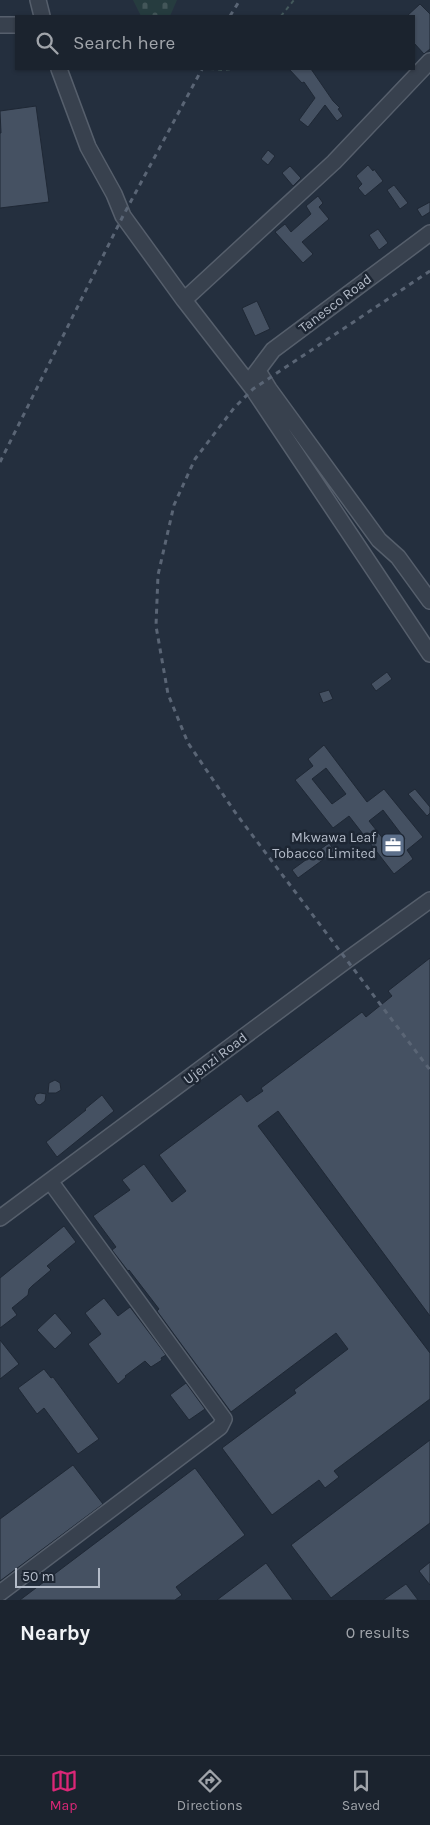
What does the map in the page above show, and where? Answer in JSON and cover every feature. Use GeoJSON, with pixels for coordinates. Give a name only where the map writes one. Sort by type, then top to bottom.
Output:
{"type":"FeatureCollection","features":[{"type":"Feature","properties":{"kind":"street"},"geometry":{"type":"LineString","coordinates":[[38,0],[42,15]]}},
{"type":"Feature","properties":{"kind":"street"},"geometry":{"type":"LineString","coordinates":[[0,25],[15,25]]}},
{"type":"Feature","properties":{"kind":"street"},"geometry":{"type":"LineString","coordinates":[[184,300],[334,162],[430,61]]}},
{"type":"Feature","properties":{"kind":"street"},"geometry":{"type":"LineString","coordinates":[[59,70],[88,147],[114,194],[123,216],[184,300],[253,377],[430,654]]}},
{"type":"Feature","properties":{"kind":"street","name":"Tanesco Road"},"geometry":{"type":"LineString","coordinates":[[253,377],[273,350],[430,233]]}},
{"type":"Feature","properties":{"kind":"street"},"geometry":{"type":"LineString","coordinates":[[253,377],[269,389],[379,540],[398,557],[430,601]]}},
{"type":"Feature","properties":{"kind":"street","name":"Ujenzi Road"},"geometry":{"type":"LineString","coordinates":[[0,1218],[430,900]]}},
{"type":"Feature","properties":{"kind":"street"},"geometry":{"type":"LineString","coordinates":[[398,924],[430,904]]}},
{"type":"Feature","properties":{"kind":"street"},"geometry":{"type":"LineString","coordinates":[[0,1593],[220,1427],[224,1419],[50,1181]]}},
{"type":"Feature","properties":{"kind":"path"},"geometry":{"type":"LineString","coordinates":[[282,15],[294,0]]}},
{"type":"Feature","properties":{"kind":"green space"},"geometry":{"type":"Polygon","coordinates":[[[133,0],[177,0],[170,15],[140,15],[133,0]]]}},
{"type":"Feature","properties":{"kind":"building"},"geometry":{"type":"Polygon","coordinates":[[[420,4],[430,14],[430,49],[424,54],[415,44],[415,15],[408,15],[420,4]]]}},
{"type":"Feature","properties":{"kind":"building"},"geometry":{"type":"Polygon","coordinates":[[[290,70],[312,70],[340,108],[338,109],[343,116],[337,121],[325,105],[308,127],[299,120],[315,98],[304,82],[302,83],[290,70]]]}},
{"type":"Feature","properties":{"kind":"building"},"geometry":{"type":"Polygon","coordinates":[[[36,106],[49,202],[0,208],[0,111],[36,106]]]}},
{"type":"Feature","properties":{"kind":"building"},"geometry":{"type":"Polygon","coordinates":[[[268,150],[275,156],[268,165],[261,159],[268,150]]]}},
{"type":"Feature","properties":{"kind":"building"},"geometry":{"type":"Polygon","coordinates":[[[368,165],[373,171],[374,169],[383,181],[365,196],[358,188],[362,184],[356,176],[368,165]]]}},
{"type":"Feature","properties":{"kind":"building"},"geometry":{"type":"Polygon","coordinates":[[[290,166],[301,178],[293,186],[282,173],[290,166]]]}},
{"type":"Feature","properties":{"kind":"building"},"geometry":{"type":"Polygon","coordinates":[[[394,185],[408,203],[400,209],[387,190],[394,185]]]}},
{"type":"Feature","properties":{"kind":"building"},"geometry":{"type":"Polygon","coordinates":[[[318,196],[323,203],[319,207],[329,219],[302,242],[313,254],[303,263],[275,232],[285,224],[291,232],[311,214],[306,206],[318,196]]]}},
{"type":"Feature","properties":{"kind":"building"},"geometry":{"type":"Polygon","coordinates":[[[430,202],[430,212],[422,217],[417,209],[430,202]]]}},
{"type":"Feature","properties":{"kind":"building"},"geometry":{"type":"Polygon","coordinates":[[[378,229],[388,243],[379,250],[369,235],[378,229]]]}},
{"type":"Feature","properties":{"kind":"building"},"geometry":{"type":"Polygon","coordinates":[[[257,301],[270,329],[255,336],[242,308],[257,301]]]}},
{"type":"Feature","properties":{"kind":"building"},"geometry":{"type":"Polygon","coordinates":[[[387,672],[392,679],[376,691],[371,684],[387,672]]]}},
{"type":"Feature","properties":{"kind":"building"},"geometry":{"type":"Polygon","coordinates":[[[329,690],[333,699],[323,703],[319,693],[329,690]]]}},
{"type":"Feature","properties":{"kind":"building"},"geometry":{"type":"Polygon","coordinates":[[[324,745],[367,802],[384,789],[423,837],[407,850],[413,859],[394,874],[349,816],[333,828],[295,780],[313,766],[308,759],[324,745]],[[326,768],[312,779],[332,804],[346,794],[326,768]],[[383,810],[369,821],[392,850],[405,839],[383,810]]]}},
{"type":"Feature","properties":{"kind":"building"},"geometry":{"type":"Polygon","coordinates":[[[415,789],[430,807],[430,813],[427,816],[408,794],[415,789]]]}},
{"type":"Feature","properties":{"kind":"building"},"geometry":{"type":"Polygon","coordinates":[[[329,843],[335,851],[298,878],[292,870],[329,843]]]}},
{"type":"Feature","properties":{"kind":"building"},"geometry":{"type":"Polygon","coordinates":[[[430,958],[430,1316],[278,1111],[258,1126],[430,1353],[430,1399],[334,1471],[339,1477],[325,1488],[319,1480],[272,1515],[222,1448],[296,1393],[294,1390],[348,1349],[336,1333],[231,1412],[157,1311],[159,1309],[112,1250],[116,1247],[93,1216],[130,1190],[122,1180],[144,1164],[172,1202],[186,1191],[159,1155],[241,1094],[247,1102],[263,1091],[261,1088],[362,1012],[366,1017],[392,996],[388,991],[430,958]]]}},
{"type":"Feature","properties":{"kind":"building"},"geometry":{"type":"Polygon","coordinates":[[[55,1080],[60,1083],[61,1090],[56,1093],[48,1093],[49,1083],[55,1080]]]}},
{"type":"Feature","properties":{"kind":"building"},"geometry":{"type":"Polygon","coordinates":[[[36,1094],[46,1094],[45,1101],[40,1105],[34,1099],[36,1094]]]}},
{"type":"Feature","properties":{"kind":"building"},"geometry":{"type":"Polygon","coordinates":[[[102,1095],[114,1111],[57,1157],[46,1142],[102,1095]]]}},
{"type":"Feature","properties":{"kind":"building"},"geometry":{"type":"Polygon","coordinates":[[[64,1226],[76,1242],[47,1266],[51,1270],[29,1289],[28,1295],[12,1308],[17,1315],[0,1328],[0,1278],[64,1226]]]}},
{"type":"Feature","properties":{"kind":"building"},"geometry":{"type":"Polygon","coordinates":[[[104,1298],[118,1316],[130,1307],[166,1355],[151,1367],[145,1361],[125,1376],[118,1384],[88,1344],[101,1334],[85,1313],[104,1298]]]}},
{"type":"Feature","properties":{"kind":"building"},"geometry":{"type":"Polygon","coordinates":[[[55,1313],[72,1333],[55,1349],[37,1330],[55,1313]]]}},
{"type":"Feature","properties":{"kind":"building"},"geometry":{"type":"Polygon","coordinates":[[[0,1340],[19,1364],[0,1379],[0,1340]]]}},
{"type":"Feature","properties":{"kind":"building"},"geometry":{"type":"Polygon","coordinates":[[[44,1369],[51,1378],[53,1377],[99,1439],[78,1454],[44,1408],[37,1414],[18,1388],[44,1369]]]}},
{"type":"Feature","properties":{"kind":"building"},"geometry":{"type":"Polygon","coordinates":[[[186,1383],[205,1409],[189,1420],[170,1395],[186,1383]]]}},
{"type":"Feature","properties":{"kind":"building"},"geometry":{"type":"Polygon","coordinates":[[[430,1440],[430,1523],[331,1598],[291,1545],[430,1440]]]}},
{"type":"Feature","properties":{"kind":"building"},"geometry":{"type":"Polygon","coordinates":[[[73,1465],[103,1504],[0,1581],[0,1519],[73,1465]]]}},
{"type":"Feature","properties":{"kind":"building"},"geometry":{"type":"Polygon","coordinates":[[[195,1468],[245,1535],[176,1587],[182,1595],[175,1600],[20,1600],[195,1468]]]}},
{"type":"Feature","properties":{"kind":"building"},"geometry":{"type":"Polygon","coordinates":[[[430,1562],[430,1585],[419,1571],[430,1562]]]}},
{"type":"Feature","properties":{"kind":"building"},"geometry":{"type":"Polygon","coordinates":[[[266,1563],[293,1600],[217,1600],[266,1563]]]}},
{"type":"Feature","properties":{"kind":"building"},"geometry":{"type":"Polygon","coordinates":[[[406,1584],[418,1600],[383,1600],[406,1584]]]}},
{"type":"Feature","properties":{"kind":"railway"},"geometry":{"type":"LineString","coordinates":[[231,15],[240,0]]}},
{"type":"Feature","properties":{"kind":"railway"},"geometry":{"type":"LineString","coordinates":[[0,462],[123,216],[201,70]]}},
{"type":"Feature","properties":{"kind":"railway"},"geometry":{"type":"LineString","coordinates":[[430,271],[253,389],[234,408],[195,459],[174,505],[158,575],[156,626],[168,694],[188,743],[237,815],[430,1070]]}},
{"type":"Feature","properties":{"kind":"place","name":"Mkwawa Leaf Tobacco Limited"},"geometry":{"type":"Point","coordinates":[393,845]}}]}
